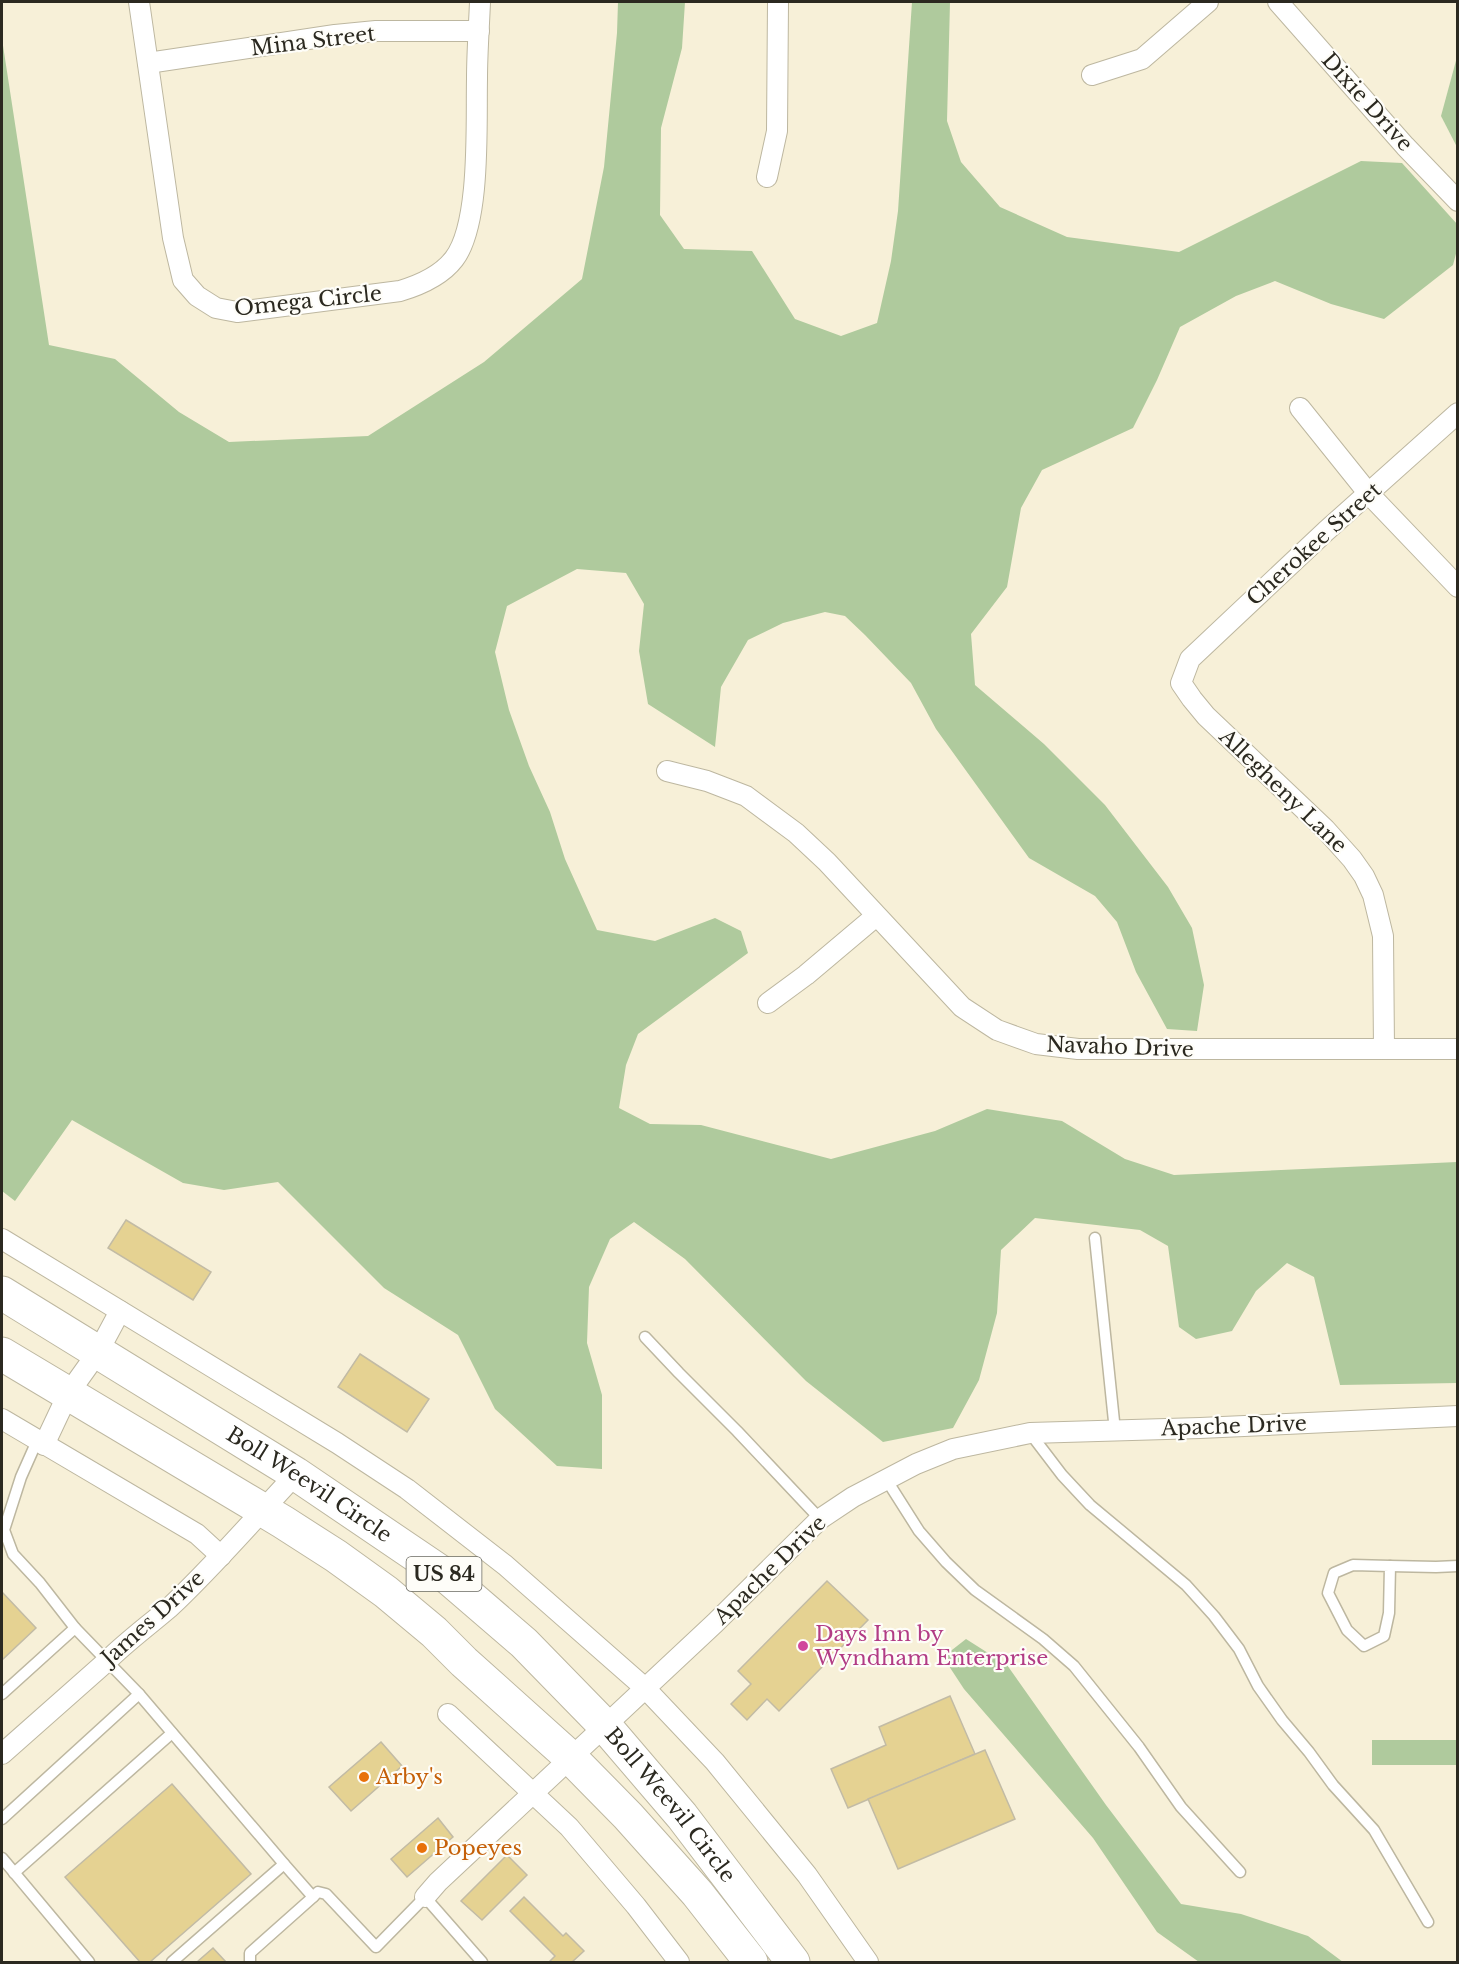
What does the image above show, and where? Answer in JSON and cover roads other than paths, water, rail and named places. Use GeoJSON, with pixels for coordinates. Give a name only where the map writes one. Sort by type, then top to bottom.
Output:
{"type":"FeatureCollection","features":[{"type":"Feature","properties":{"kind":"highway","name":"Boll Weevil Circle"},"geometry":{"type":"LineString","coordinates":[[2,1293],[343,1504],[461,1588],[524,1643],[605,1726],[682,1816],[794,1962]]}},
{"type":"Feature","properties":{"kind":"highway","name":"Boll Weevil Circle"},"geometry":{"type":"LineString","coordinates":[[2,1354],[263,1510],[336,1556],[386,1592],[435,1632],[464,1662],[571,1758],[628,1816],[697,1893],[751,1962]]}},
{"type":"Feature","properties":{"kind":"street","name":"Omega Circle"},"geometry":{"type":"LineString","coordinates":[[139,2],[173,238],[183,280],[197,296],[216,308],[237,312],[400,291],[420,285],[439,274],[454,259],[465,240],[470,220],[475,156],[480,2]]}},
{"type":"Feature","properties":{"kind":"street"},"geometry":{"type":"LineString","coordinates":[[767,177],[777,131],[778,2]]}},
{"type":"Feature","properties":{"kind":"street"},"geometry":{"type":"LineString","coordinates":[[1092,75],[1143,59],[1208,2]]}},
{"type":"Feature","properties":{"kind":"street","name":"Dixie Drive"},"geometry":{"type":"LineString","coordinates":[[1278,2],[1405,146],[1458,201]]}},
{"type":"Feature","properties":{"kind":"street","name":"Mina Street"},"geometry":{"type":"LineString","coordinates":[[148,63],[334,35],[376,32],[479,31]]}},
{"type":"Feature","properties":{"kind":"street"},"geometry":{"type":"LineString","coordinates":[[1300,408],[1369,494],[1458,587]]}},
{"type":"Feature","properties":{"kind":"street","name":"Cherokee Street"},"geometry":{"type":"LineString","coordinates":[[1181,683],[1190,659],[1326,531],[1458,413]]}},
{"type":"Feature","properties":{"kind":"street","name":"Allegheny Lane"},"geometry":{"type":"LineString","coordinates":[[1181,683],[1206,716],[1325,828],[1364,876],[1373,895],[1383,936],[1384,1049]]}},
{"type":"Feature","properties":{"kind":"street","name":"Navaho Drive"},"geometry":{"type":"LineString","coordinates":[[667,771],[707,781],[746,796],[804,840],[827,862],[962,1007],[997,1030],[1036,1044],[1088,1049],[1458,1048]]}},
{"type":"Feature","properties":{"kind":"street"},"geometry":{"type":"LineString","coordinates":[[768,1003],[806,975],[876,916]]}},
{"type":"Feature","properties":{"kind":"street"},"geometry":{"type":"LineString","coordinates":[[2,1239],[338,1443],[406,1489],[505,1565],[645,1688],[715,1762],[807,1875],[868,1962]]}},
{"type":"Feature","properties":{"kind":"street"},"geometry":{"type":"LineString","coordinates":[[40,1443],[68,1394],[98,1352],[120,1311]]}},
{"type":"Feature","properties":{"kind":"street","name":"Apache Drive"},"geometry":{"type":"LineString","coordinates":[[425,1897],[438,1882],[715,1623],[820,1519],[853,1497],[916,1464],[953,1449],[1030,1433],[1458,1416]]}},
{"type":"Feature","properties":{"kind":"street"},"geometry":{"type":"LineString","coordinates":[[2,1419],[197,1534],[221,1556]]}},
{"type":"Feature","properties":{"kind":"street","name":"James Drive"},"geometry":{"type":"LineString","coordinates":[[2,1754],[169,1607],[221,1556],[296,1474]]}},
{"type":"Feature","properties":{"kind":"street"},"geometry":{"type":"LineString","coordinates":[[448,1714],[534,1792],[576,1835],[636,1906],[679,1962]]}},
{"type":"Feature","properties":{"kind":"lane"},"geometry":{"type":"LineString","coordinates":[[1095,1238],[1115,1431]]}},
{"type":"Feature","properties":{"kind":"lane"},"geometry":{"type":"LineString","coordinates":[[645,1337],[820,1519]]}},
{"type":"Feature","properties":{"kind":"lane"},"geometry":{"type":"LineString","coordinates":[[1030,1433],[1062,1475],[1090,1505],[1186,1585],[1214,1616],[1239,1649],[1258,1686],[1282,1720],[1333,1785],[1374,1830],[1428,1922]]}},
{"type":"Feature","properties":{"kind":"lane"},"geometry":{"type":"LineString","coordinates":[[40,1443],[21,1477],[4,1530],[12,1551],[75,1628],[139,1694],[313,1897]]}},
{"type":"Feature","properties":{"kind":"lane"},"geometry":{"type":"LineString","coordinates":[[886,1479],[919,1531],[946,1562],[975,1590],[1043,1639],[1074,1666],[1139,1746],[1181,1807],[1240,1872]]}},
{"type":"Feature","properties":{"kind":"lane"},"geometry":{"type":"LineString","coordinates":[[2,1559],[12,1551]]}},
{"type":"Feature","properties":{"kind":"lane"},"geometry":{"type":"LineString","coordinates":[[1390,1566],[1389,1613],[1384,1636],[1364,1646],[1347,1630],[1329,1593],[1334,1573],[1353,1565],[1390,1566],[1436,1568],[1458,1566]]}},
{"type":"Feature","properties":{"kind":"lane"},"geometry":{"type":"LineString","coordinates":[[2,1694],[75,1628]]}},
{"type":"Feature","properties":{"kind":"lane"},"geometry":{"type":"LineString","coordinates":[[2,1819],[139,1694]]}},
{"type":"Feature","properties":{"kind":"lane"},"geometry":{"type":"LineString","coordinates":[[14,1873],[172,1734]]}},
{"type":"Feature","properties":{"kind":"lane"},"geometry":{"type":"LineString","coordinates":[[2,1858],[89,1962]]}},
{"type":"Feature","properties":{"kind":"lane"},"geometry":{"type":"LineString","coordinates":[[172,1962],[284,1864]]}},
{"type":"Feature","properties":{"kind":"lane"},"geometry":{"type":"LineString","coordinates":[[250,1962],[250,1953],[318,1892],[326,1893],[376,1947],[425,1897],[482,1962]]}},
{"type":"Feature","properties":{"kind":"place","name":"Days Inn by Wyndham Enterprise"},"geometry":{"type":"Point","coordinates":[803,1646]}},
{"type":"Feature","properties":{"kind":"place","name":"Arby's"},"geometry":{"type":"Point","coordinates":[364,1777]}},
{"type":"Feature","properties":{"kind":"place","name":"Popeyes"},"geometry":{"type":"Point","coordinates":[422,1848]}}]}
